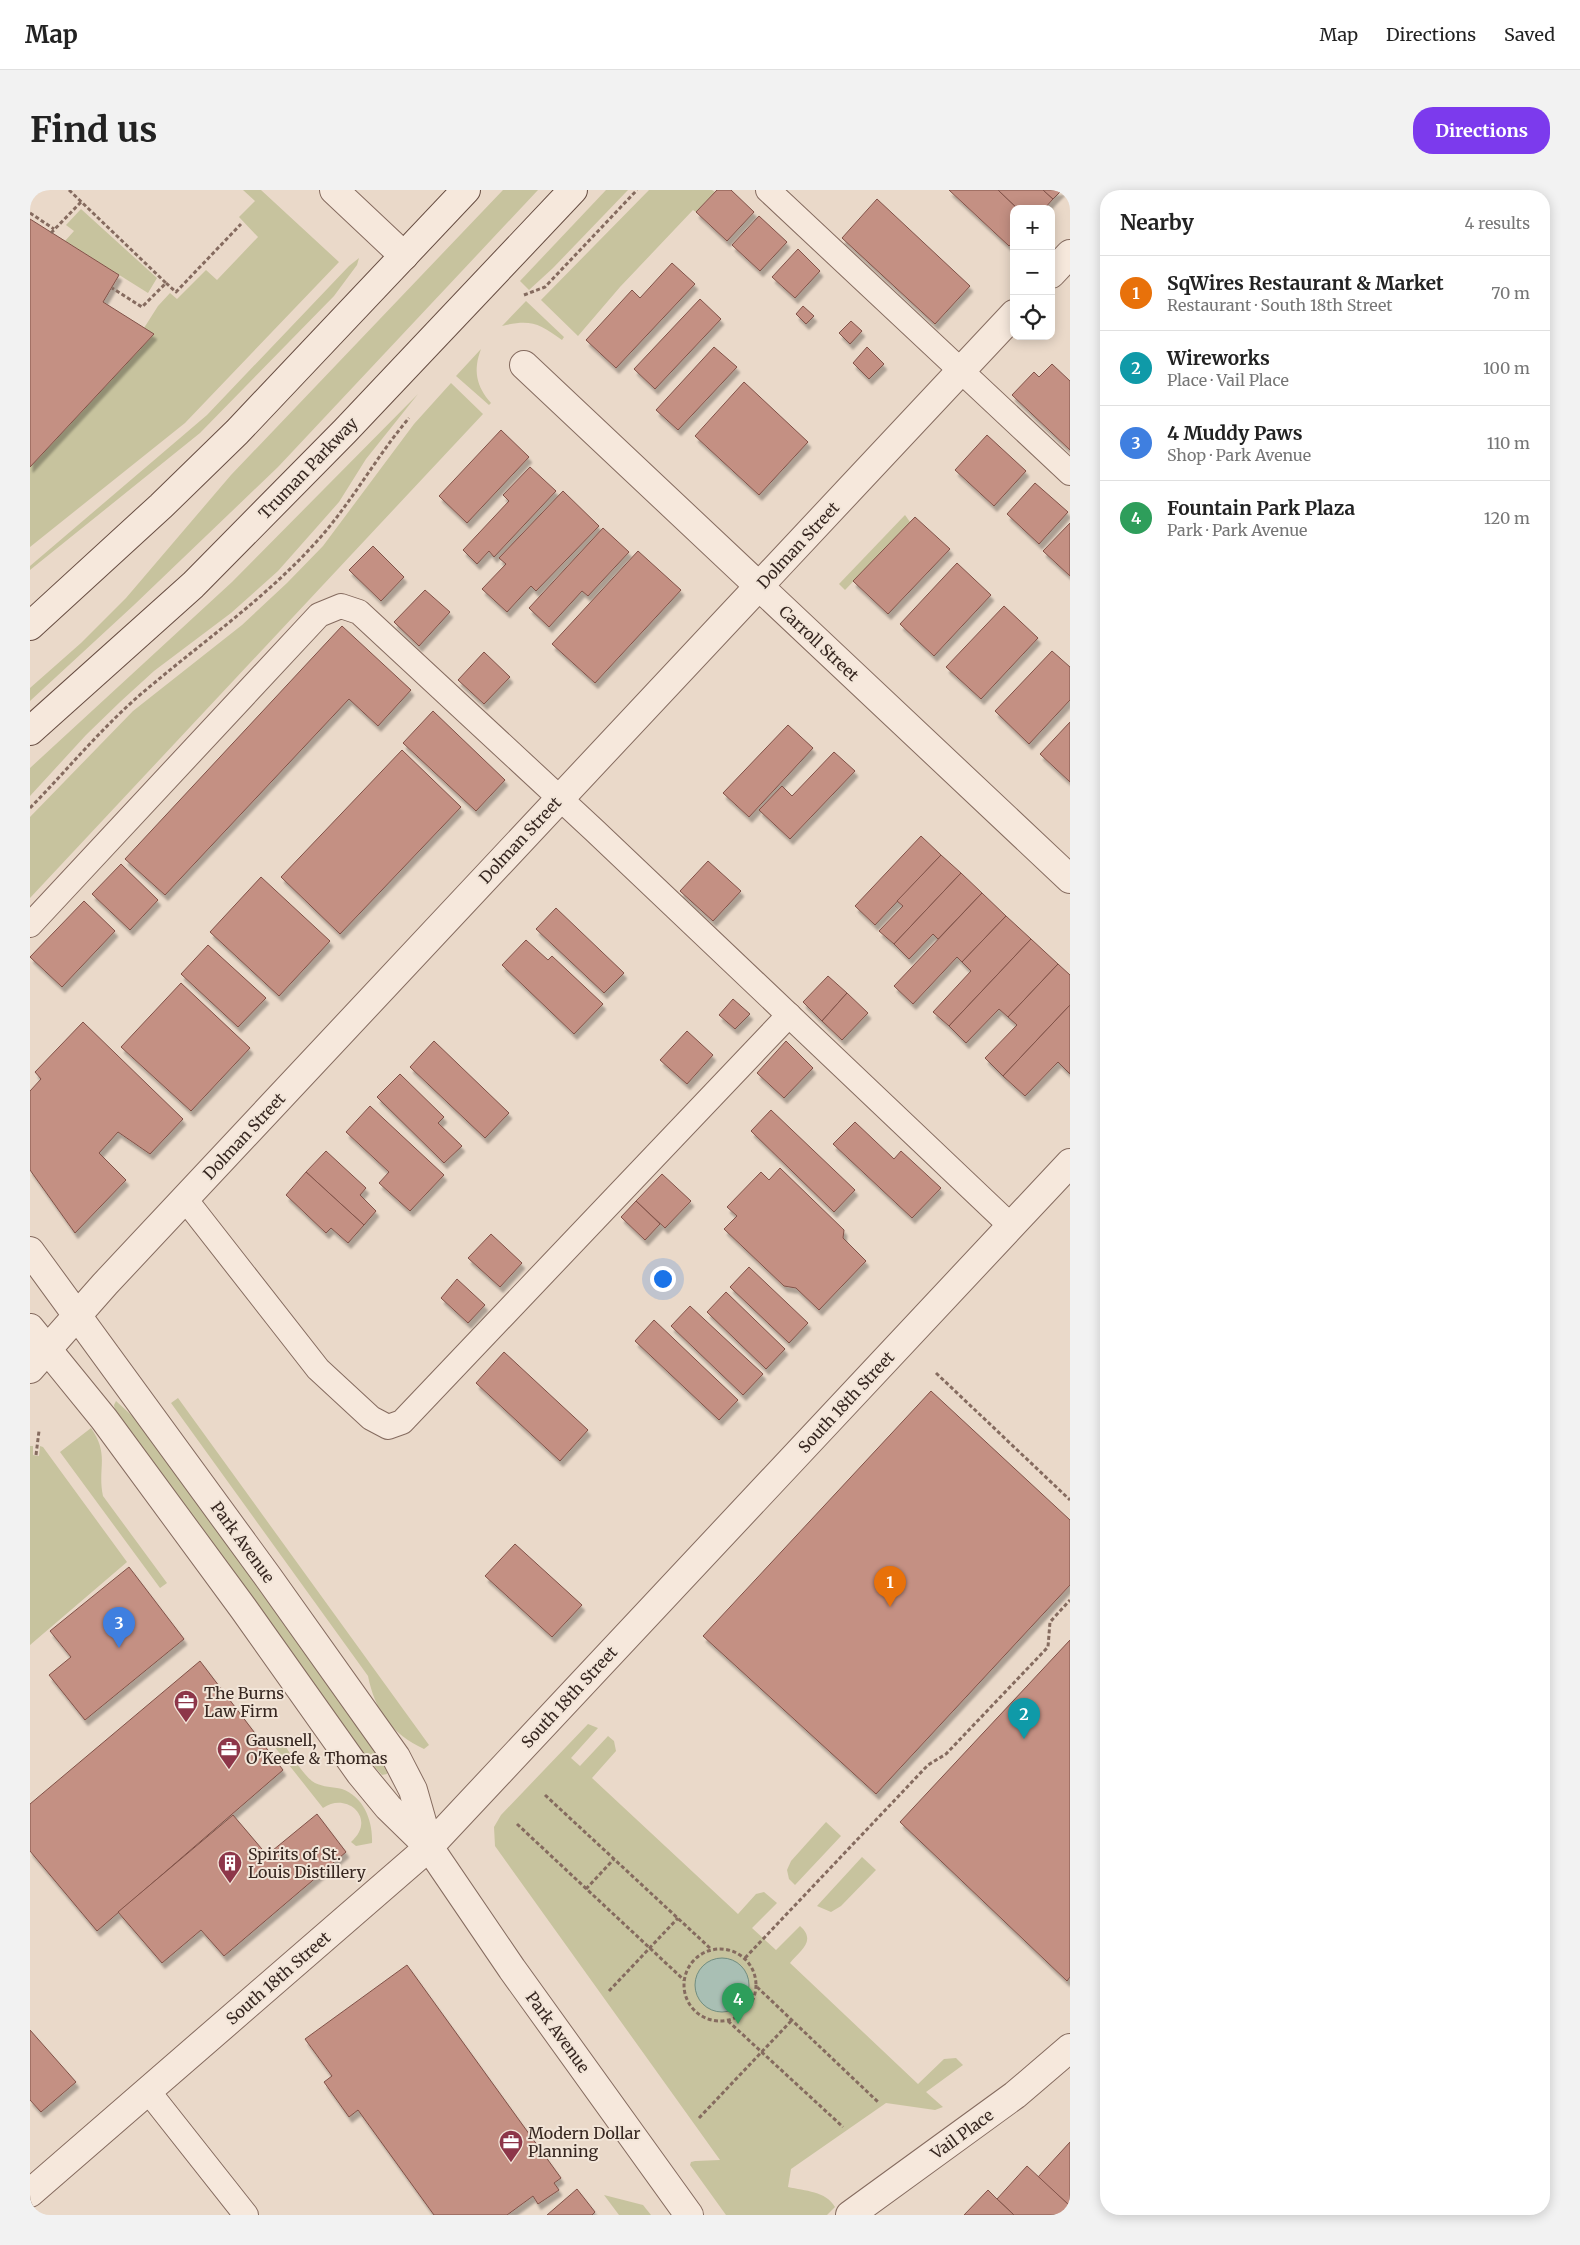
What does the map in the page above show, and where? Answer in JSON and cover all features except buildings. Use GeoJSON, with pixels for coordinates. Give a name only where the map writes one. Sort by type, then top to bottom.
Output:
{"type":"FeatureCollection","features":[{"type":"Feature","properties":{"kind":"street"},"geometry":{"type":"LineString","coordinates":[[334,190],[404,256]]}},
{"type":"Feature","properties":{"kind":"street"},"geometry":{"type":"LineString","coordinates":[[30,626],[161,506],[237,432],[466,190]]}},
{"type":"Feature","properties":{"kind":"street","name":"Truman Parkway"},"geometry":{"type":"LineString","coordinates":[[30,732],[193,585],[345,431],[573,190]]}},
{"type":"Feature","properties":{"kind":"street"},"geometry":{"type":"LineString","coordinates":[[1055,270],[1070,254]]}},
{"type":"Feature","properties":{"kind":"street","name":"Dolman Street"},"geometry":{"type":"LineString","coordinates":[[39,1359],[76,1316],[185,1199],[1010,318]]}},
{"type":"Feature","properties":{"kind":"street","name":"Carroll Street"},"geometry":{"type":"LineString","coordinates":[[524,365],[1070,879]]}},
{"type":"Feature","properties":{"kind":"street","name":"South 18th Street"},"geometry":{"type":"LineString","coordinates":[[30,2193],[429,1847],[1070,1163]]}},
{"type":"Feature","properties":{"kind":"street","name":"Park Avenue"},"geometry":{"type":"LineString","coordinates":[[30,1251],[268,1577],[396,1757],[413,1790],[429,1847]]}},
{"type":"Feature","properties":{"kind":"street","name":"Park Avenue"},"geometry":{"type":"LineString","coordinates":[[30,1328],[39,1359],[110,1427],[360,1773],[388,1807],[429,1847],[518,1977],[689,2215]]}},
{"type":"Feature","properties":{"kind":"street","name":"Vail Place"},"geometry":{"type":"LineString","coordinates":[[850,2215],[1015,2095],[1070,2048]]}},
{"type":"Feature","properties":{"kind":"lane"},"geometry":{"type":"LineString","coordinates":[[768,190],[1070,473]]}},
{"type":"Feature","properties":{"kind":"lane"},"geometry":{"type":"LineString","coordinates":[[30,925],[319,615],[341,606],[359,612],[560,798],[1011,1226]]}},
{"type":"Feature","properties":{"kind":"lane"},"geometry":{"type":"LineString","coordinates":[[185,1199],[318,1369],[371,1418],[388,1427],[402,1422],[788,1015]]}},
{"type":"Feature","properties":{"kind":"lane"},"geometry":{"type":"LineString","coordinates":[[148,2091],[246,2215]]}},
{"type":"Feature","properties":{"kind":"path"},"geometry":{"type":"LineString","coordinates":[[68,190],[176,292],[241,224]]}},
{"type":"Feature","properties":{"kind":"path"},"geometry":{"type":"LineString","coordinates":[[532,292],[545,287],[637,190]]}},
{"type":"Feature","properties":{"kind":"path"},"geometry":{"type":"LineString","coordinates":[[51,233],[81,202]]}},
{"type":"Feature","properties":{"kind":"path"},"geometry":{"type":"LineString","coordinates":[[30,213],[54,229]]}},
{"type":"Feature","properties":{"kind":"path"},"geometry":{"type":"LineString","coordinates":[[112,288],[142,307],[166,283]]}},
{"type":"Feature","properties":{"kind":"path"},"geometry":{"type":"LineString","coordinates":[[30,808],[104,727],[153,684],[222,631],[318,540],[344,508],[391,440],[414,412]]}},
{"type":"Feature","properties":{"kind":"path"},"geometry":{"type":"LineString","coordinates":[[936,1373],[1070,1500]]}},
{"type":"Feature","properties":{"kind":"path"},"geometry":{"type":"LineString","coordinates":[[36,1455],[39,1431]]}},
{"type":"Feature","properties":{"kind":"path"},"geometry":{"type":"LineString","coordinates":[[746,1958],[928,1765],[946,1754],[1048,1647],[1050,1622],[1070,1600]]}},
{"type":"Feature","properties":{"kind":"path"},"geometry":{"type":"LineString","coordinates":[[545,1795],[711,1949]]}},
{"type":"Feature","properties":{"kind":"path"},"geometry":{"type":"LineString","coordinates":[[517,1824],[684,1980]]}},
{"type":"Feature","properties":{"kind":"path"},"geometry":{"type":"LineString","coordinates":[[586,1889],[614,1859]]}},
{"type":"Feature","properties":{"kind":"path"},"geometry":{"type":"LineString","coordinates":[[609,1991],[678,1918]]}},
{"type":"Feature","properties":{"kind":"path"},"geometry":{"type":"LineString","coordinates":[[726,1948],[746,1958],[754,1971],[757,1987],[751,2005],[737,2017],[728,2021],[708,2019],[699,2015],[687,1999],[684,1990],[687,1969],[693,1960],[711,1949],[726,1948]]}},
{"type":"Feature","properties":{"kind":"path"},"geometry":{"type":"LineString","coordinates":[[757,1987],[878,2102]]}},
{"type":"Feature","properties":{"kind":"path"},"geometry":{"type":"LineString","coordinates":[[699,2118],[792,2020]]}},
{"type":"Feature","properties":{"kind":"path"},"geometry":{"type":"LineString","coordinates":[[728,2021],[843,2128]]}},
{"type":"Feature","properties":{"kind":"shaded area"},"geometry":{"type":"Polygon","coordinates":[[[243,190],[261,190],[339,262],[185,423],[30,547],[30,467],[154,334],[144,328],[158,306],[170,293],[177,299],[206,270],[217,280],[258,237],[239,217],[255,201],[243,190]]]}},
{"type":"Feature","properties":{"kind":"shaded area"},"geometry":{"type":"Polygon","coordinates":[[[503,190],[538,190],[278,467],[134,605],[30,701],[30,688],[81,643],[126,598],[231,475],[503,190]]]}},
{"type":"Feature","properties":{"kind":"shaded area"},"geometry":{"type":"Polygon","coordinates":[[[606,190],[628,190],[553,268],[529,290],[520,281],[606,190]]]}},
{"type":"Feature","properties":{"kind":"shaded area"},"geometry":{"type":"Polygon","coordinates":[[[649,190],[712,190],[715,192],[696,212],[693,210],[620,287],[578,336],[541,300],[649,190]]]}},
{"type":"Feature","properties":{"kind":"shaded area"},"geometry":{"type":"Polygon","coordinates":[[[81,209],[157,278],[148,293],[65,241],[74,231],[66,225],[81,209]]]}},
{"type":"Feature","properties":{"kind":"shaded area"},"geometry":{"type":"Polygon","coordinates":[[[359,258],[357,265],[334,296],[200,433],[30,570],[30,566],[207,415],[349,266],[359,258]]]}},
{"type":"Feature","properties":{"kind":"shaded area"},"geometry":{"type":"Polygon","coordinates":[[[526,301],[564,337],[562,340],[534,324],[520,323],[502,326],[526,301]]]}},
{"type":"Feature","properties":{"kind":"shaded area"},"geometry":{"type":"Polygon","coordinates":[[[481,349],[477,364],[477,378],[482,390],[491,403],[489,405],[456,376],[481,349]]]}},
{"type":"Feature","properties":{"kind":"shaded area"},"geometry":{"type":"Polygon","coordinates":[[[451,383],[483,414],[30,898],[30,817],[133,711],[242,625],[323,546],[414,424],[451,383]]]}},
{"type":"Feature","properties":{"kind":"shaded area"},"geometry":{"type":"Polygon","coordinates":[[[418,394],[366,459],[339,502],[278,571],[231,613],[154,671],[86,735],[30,796],[30,768],[232,582],[418,394]]]}},
{"type":"Feature","properties":{"kind":"shaded area"},"geometry":{"type":"Polygon","coordinates":[[[905,515],[910,522],[845,590],[839,584],[905,515]]]}},
{"type":"Feature","properties":{"kind":"shaded area"},"geometry":{"type":"Polygon","coordinates":[[[178,1398],[429,1745],[424,1749],[394,1729],[380,1711],[368,1676],[171,1403],[178,1398]]]}},
{"type":"Feature","properties":{"kind":"shaded area"},"geometry":{"type":"Polygon","coordinates":[[[116,1401],[141,1424],[372,1748],[388,1767],[387,1774],[382,1775],[363,1754],[115,1410],[114,1405],[116,1401]]]}},
{"type":"Feature","properties":{"kind":"shaded area"},"geometry":{"type":"Polygon","coordinates":[[[91,1428],[97,1438],[102,1454],[103,1496],[167,1583],[160,1588],[60,1452],[91,1428]]]}},
{"type":"Feature","properties":{"kind":"shaded area"},"geometry":{"type":"Polygon","coordinates":[[[30,1446],[33,1446],[33,1455],[39,1456],[40,1446],[43,1447],[127,1562],[30,1645],[30,1446]]]}},
{"type":"Feature","properties":{"kind":"shaded area"},"geometry":{"type":"Polygon","coordinates":[[[588,1724],[598,1728],[571,1758],[580,1766],[608,1736],[614,1741],[616,1751],[592,1778],[738,1914],[756,1894],[764,1892],[777,1903],[752,1928],[776,1950],[800,1926],[805,1931],[807,1941],[802,1950],[790,1963],[918,2084],[944,2059],[956,2058],[963,2065],[926,2092],[943,2107],[935,2110],[886,2103],[791,2169],[788,2187],[814,2192],[826,2198],[835,2207],[827,2215],[726,2215],[690,2165],[691,2162],[695,2161],[720,2160],[495,1846],[494,1827],[501,1815],[588,1724]]]}},
{"type":"Feature","properties":{"kind":"shaded area"},"geometry":{"type":"Polygon","coordinates":[[[281,1740],[311,1780],[321,1785],[342,1789],[356,1798],[369,1818],[372,1843],[356,1846],[351,1842],[358,1833],[361,1824],[360,1816],[356,1810],[349,1805],[341,1803],[323,1808],[274,1746],[281,1740]]]}},
{"type":"Feature","properties":{"kind":"shaded area"},"geometry":{"type":"Polygon","coordinates":[[[826,1822],[841,1836],[795,1885],[789,1879],[787,1870],[791,1861],[826,1822]]]}},
{"type":"Feature","properties":{"kind":"shaded area"},"geometry":{"type":"Polygon","coordinates":[[[862,1857],[876,1870],[841,1906],[831,1912],[817,1906],[862,1857]]]}},
{"type":"Feature","properties":{"kind":"shaded area"},"geometry":{"type":"Polygon","coordinates":[[[722,1958],[732,1960],[741,1966],[747,1975],[749,1985],[747,1995],[741,2004],[732,2010],[722,2012],[712,2010],[703,2004],[697,1995],[695,1985],[697,1975],[703,1966],[712,1960],[722,1958]]]}},
{"type":"Feature","properties":{"kind":"shaded area"},"geometry":{"type":"Polygon","coordinates":[[[604,2195],[643,2205],[651,2215],[619,2215],[604,2195]]]}},
{"type":"Feature","properties":{"kind":"place","name":"SqWires Restaurant & Market"},"geometry":{"type":"Point","coordinates":[890,1607]}},
{"type":"Feature","properties":{"kind":"place","name":"4 Muddy Paws"},"geometry":{"type":"Point","coordinates":[119,1648]}},
{"type":"Feature","properties":{"kind":"place","name":"The Burns Law Firm"},"geometry":{"type":"Point","coordinates":[186,1723]}},
{"type":"Feature","properties":{"kind":"place","name":"Wireworks"},"geometry":{"type":"Point","coordinates":[1024,1739]}},
{"type":"Feature","properties":{"kind":"place","name":"Gausnell, O'Keefe & Thomas"},"geometry":{"type":"Point","coordinates":[229,1770]}},
{"type":"Feature","properties":{"kind":"place","name":"Spirits of St. Louis Distillery"},"geometry":{"type":"Point","coordinates":[230,1884]}},
{"type":"Feature","properties":{"kind":"place","name":"Fountain Park Plaza"},"geometry":{"type":"Point","coordinates":[738,2024]}},
{"type":"Feature","properties":{"kind":"place","name":"Modern Dollar Planning"},"geometry":{"type":"Point","coordinates":[511,2163]}}]}
